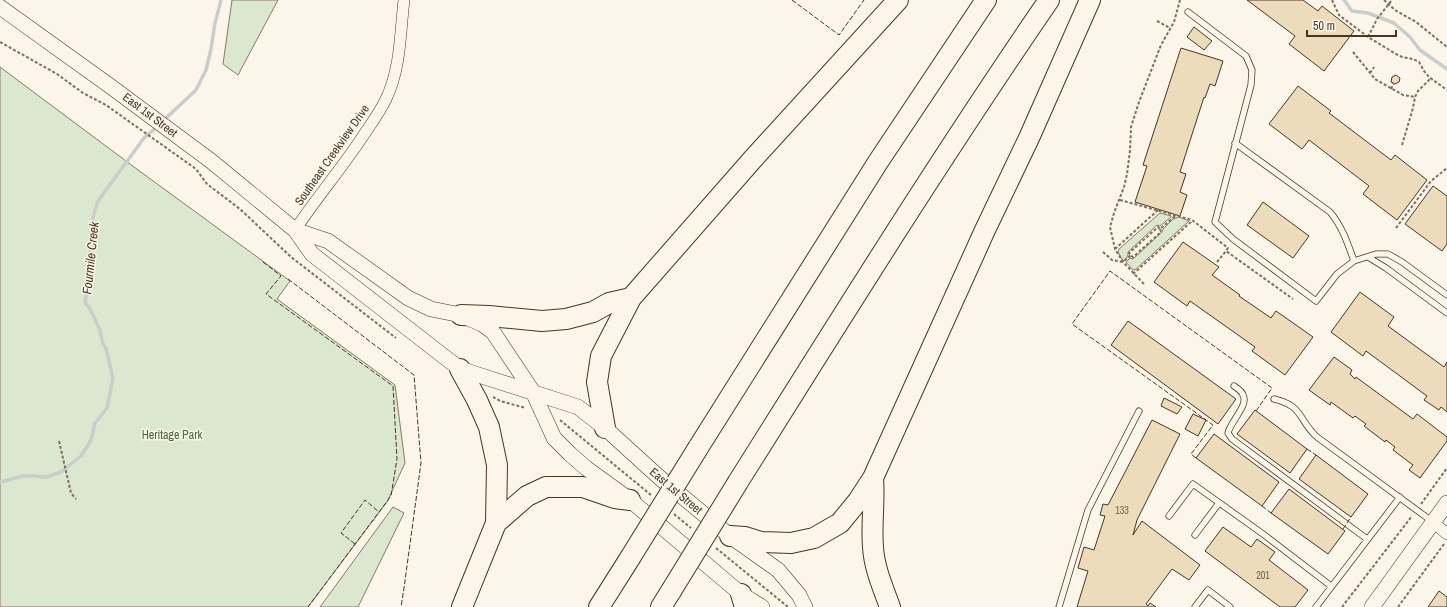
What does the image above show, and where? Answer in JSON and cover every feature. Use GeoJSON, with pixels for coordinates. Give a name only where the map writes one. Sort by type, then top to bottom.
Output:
{"type":"FeatureCollection","features":[{"type":"Feature","properties":{"kind":"highway"},"geometry":{"type":"LineString","coordinates":[[605,428],[597,382],[601,356],[631,298],[752,160],[898,0]]}},
{"type":"Feature","properties":{"kind":"highway"},"geometry":{"type":"LineString","coordinates":[[599,607],[878,162],[986,0]]}},
{"type":"Feature","properties":{"kind":"highway"},"geometry":{"type":"LineString","coordinates":[[666,599],[839,321],[940,164],[1049,0]]}},
{"type":"Feature","properties":{"kind":"highway"},"geometry":{"type":"LineString","coordinates":[[730,536],[745,537],[761,542],[791,543],[814,538],[840,523],[858,501],[873,478],[985,230],[1029,138],[1090,0]]}},
{"type":"Feature","properties":{"kind":"highway"},"geometry":{"type":"LineString","coordinates":[[462,316],[489,316],[542,321],[566,319],[593,312],[609,303],[631,298]]}},
{"type":"Feature","properties":{"kind":"highway"},"geometry":{"type":"LineString","coordinates":[[460,369],[477,400],[489,427],[496,465],[496,523],[462,607]]}},
{"type":"Feature","properties":{"kind":"highway"},"geometry":{"type":"LineString","coordinates":[[873,478],[875,496],[873,548],[878,574],[890,607]]}},
{"type":"Feature","properties":{"kind":"highway"},"geometry":{"type":"LineString","coordinates":[[496,523],[527,496],[546,487],[583,487],[615,498],[630,500]]}},
{"type":"Feature","properties":{"kind":"main road","name":"East 1st Street"},"geometry":{"type":"LineString","coordinates":[[0,7],[211,161],[295,230],[312,254],[460,369],[578,407],[605,428],[660,478],[730,536],[778,570],[799,595],[806,607]]}},
{"type":"Feature","properties":{"kind":"main road","name":"East 1st Street"},"geometry":{"type":"LineString","coordinates":[[295,230],[328,241],[408,298],[431,309],[462,316],[482,324],[494,332],[533,392],[554,438],[586,468],[630,500],[743,600],[762,607]]}},
{"type":"Feature","properties":{"kind":"main road"},"geometry":{"type":"LineString","coordinates":[[1372,607],[1447,503]]}},
{"type":"Feature","properties":{"kind":"street","name":"Southeast Creekview Drive"},"geometry":{"type":"LineString","coordinates":[[295,230],[357,145],[386,99],[397,63],[404,0]]}},
{"type":"Feature","properties":{"kind":"street"},"geometry":{"type":"LineString","coordinates":[[1433,522],[1447,534]]}},
{"type":"Feature","properties":{"kind":"lane"},"geometry":{"type":"LineString","coordinates":[[1188,12],[1246,56],[1252,70],[1251,85],[1215,222],[1234,240],[1316,301],[1337,274],[1354,261],[1376,254],[1388,254],[1402,262],[1447,294]]}},
{"type":"Feature","properties":{"kind":"lane"},"geometry":{"type":"LineString","coordinates":[[1235,143],[1330,212],[1337,220],[1342,230],[1354,261]]}},
{"type":"Feature","properties":{"kind":"lane"},"geometry":{"type":"LineString","coordinates":[[1368,257],[1386,268],[1447,313]]}},
{"type":"Feature","properties":{"kind":"lane"},"geometry":{"type":"LineString","coordinates":[[1234,386],[1243,394],[1244,402],[1240,411],[1229,426],[1228,432],[1232,439],[1367,539]]}},
{"type":"Feature","properties":{"kind":"lane"},"geometry":{"type":"LineString","coordinates":[[1274,399],[1291,405],[1300,412],[1309,429],[1317,437],[1433,522]]}},
{"type":"Feature","properties":{"kind":"lane"},"geometry":{"type":"LineString","coordinates":[[1059,607],[1088,510],[1139,412]]}},
{"type":"Feature","properties":{"kind":"lane"},"geometry":{"type":"LineString","coordinates":[[1169,516],[1193,484],[1263,534],[1331,586]]}},
{"type":"Feature","properties":{"kind":"lane"},"geometry":{"type":"LineString","coordinates":[[1316,607],[1400,497]]}},
{"type":"Feature","properties":{"kind":"lane"},"geometry":{"type":"LineString","coordinates":[[1195,535],[1219,503]]}},
{"type":"Feature","properties":{"kind":"lane"},"geometry":{"type":"LineString","coordinates":[[1195,607],[1208,590],[1230,607]]}},
{"type":"Feature","properties":{"kind":"path"},"geometry":{"type":"LineString","coordinates":[[1144,284],[1123,262],[1115,249],[1110,227],[1124,187],[1129,163],[1131,127],[1139,102],[1180,0]]}},
{"type":"Feature","properties":{"kind":"path"},"geometry":{"type":"LineString","coordinates":[[1332,0],[1339,15],[1368,37],[1402,56],[1419,62],[1424,71],[1447,90]]}},
{"type":"Feature","properties":{"kind":"path"},"geometry":{"type":"LineString","coordinates":[[1384,0],[1388,5],[1416,22],[1447,47]]}},
{"type":"Feature","properties":{"kind":"path"},"geometry":{"type":"LineString","coordinates":[[1368,37],[1377,19],[1392,0]]}},
{"type":"Feature","properties":{"kind":"path"},"geometry":{"type":"LineString","coordinates":[[1157,21],[1170,28]]}},
{"type":"Feature","properties":{"kind":"path"},"geometry":{"type":"LineString","coordinates":[[0,42],[57,74],[83,93],[106,105],[196,169]]}},
{"type":"Feature","properties":{"kind":"path"},"geometry":{"type":"LineString","coordinates":[[1353,52],[1375,80],[1391,89],[1410,97],[1414,97]]}},
{"type":"Feature","properties":{"kind":"path"},"geometry":{"type":"LineString","coordinates":[[1370,73],[1374,67]]}},
{"type":"Feature","properties":{"kind":"path"},"geometry":{"type":"LineString","coordinates":[[1402,145],[1413,108],[1414,97],[1431,78]]}},
{"type":"Feature","properties":{"kind":"path"},"geometry":{"type":"LineString","coordinates":[[1391,89],[1394,84]]}},
{"type":"Feature","properties":{"kind":"path"},"geometry":{"type":"LineString","coordinates":[[1396,228],[1431,181],[1447,168]]}},
{"type":"Feature","properties":{"kind":"path"},"geometry":{"type":"LineString","coordinates":[[1120,200],[1192,220],[1228,248],[1217,262]]}},
{"type":"Feature","properties":{"kind":"path"},"geometry":{"type":"LineString","coordinates":[[1115,249],[1158,210]]}},
{"type":"Feature","properties":{"kind":"path"},"geometry":{"type":"LineString","coordinates":[[1123,262],[1131,255],[1133,257],[1161,232],[1160,229],[1175,216]]}},
{"type":"Feature","properties":{"kind":"path"},"geometry":{"type":"LineString","coordinates":[[1133,274],[1192,220]]}},
{"type":"Feature","properties":{"kind":"path"},"geometry":{"type":"LineString","coordinates":[[1131,255],[1129,252],[1158,227],[1160,229]]}},
{"type":"Feature","properties":{"kind":"path"},"geometry":{"type":"LineString","coordinates":[[1226,251],[1293,299]]}},
{"type":"Feature","properties":{"kind":"path"},"geometry":{"type":"LineString","coordinates":[[1103,252],[1112,260],[1123,262]]}},
{"type":"Feature","properties":{"kind":"path"},"geometry":{"type":"LineString","coordinates":[[59,441],[71,493],[76,499]]}},
{"type":"Feature","properties":{"kind":"path"},"geometry":{"type":"LineString","coordinates":[[1342,607],[1417,510],[1447,468]]}},
{"type":"Feature","properties":{"kind":"path"},"geometry":{"type":"LineString","coordinates":[[1398,607],[1447,540]]}},
{"type":"Feature","properties":{"kind":"green space"},"geometry":{"type":"Polygon","coordinates":[[[232,0],[278,0],[238,75],[223,64],[232,0]]]}},
{"type":"Feature","properties":{"kind":"green space","name":"Heritage Park"},"geometry":{"type":"Polygon","coordinates":[[[0,67],[290,281],[277,299],[395,385],[405,463],[387,502],[308,607],[0,607],[0,67]]]}},
{"type":"Feature","properties":{"kind":"green space"},"geometry":{"type":"Polygon","coordinates":[[[1160,213],[1171,217],[1160,226],[1157,225],[1128,252],[1126,259],[1123,261],[1118,252],[1119,249],[1160,213]]]}},
{"type":"Feature","properties":{"kind":"green space"},"geometry":{"type":"Polygon","coordinates":[[[1179,217],[1189,221],[1135,270],[1132,269],[1126,262],[1130,258],[1133,259],[1162,232],[1173,219],[1179,217]]]}},
{"type":"Feature","properties":{"kind":"green space"},"geometry":{"type":"Polygon","coordinates":[[[393,507],[404,513],[358,607],[320,607],[393,507]]]}},
{"type":"Feature","properties":{"kind":"building"},"geometry":{"type":"Polygon","coordinates":[[[1247,0],[1303,0],[1318,11],[1322,6],[1354,31],[1324,71],[1289,44],[1295,36],[1247,0]]]}},
{"type":"Feature","properties":{"kind":"building"},"geometry":{"type":"Polygon","coordinates":[[[1194,27],[1212,41],[1204,50],[1187,37],[1194,27]]]}},
{"type":"Feature","properties":{"kind":"building"},"geometry":{"type":"Polygon","coordinates":[[[1181,48],[1223,61],[1215,86],[1210,84],[1205,98],[1204,97],[1180,172],[1186,174],[1180,192],[1187,195],[1180,216],[1135,202],[1147,166],[1143,165],[1181,48]]]}},
{"type":"Feature","properties":{"kind":"building"},"geometry":{"type":"Polygon","coordinates":[[[1396,75],[1400,78],[1399,82],[1395,84],[1391,82],[1392,77],[1396,75]]]}},
{"type":"Feature","properties":{"kind":"building"},"geometry":{"type":"Polygon","coordinates":[[[1298,86],[1331,111],[1329,113],[1391,160],[1395,155],[1427,180],[1397,220],[1363,194],[1369,186],[1309,140],[1302,149],[1269,124],[1298,86]]]}},
{"type":"Feature","properties":{"kind":"building"},"geometry":{"type":"Polygon","coordinates":[[[1433,186],[1447,196],[1447,244],[1442,251],[1405,224],[1433,186]]]}},
{"type":"Feature","properties":{"kind":"building"},"geometry":{"type":"Polygon","coordinates":[[[1263,202],[1309,236],[1293,258],[1247,225],[1263,202]]]}},
{"type":"Feature","properties":{"kind":"building"},"geometry":{"type":"Polygon","coordinates":[[[1183,242],[1219,267],[1212,275],[1240,295],[1239,296],[1271,318],[1276,311],[1313,337],[1285,375],[1252,351],[1255,347],[1190,301],[1187,306],[1154,282],[1183,242]]]}},
{"type":"Feature","properties":{"kind":"building"},"geometry":{"type":"Polygon","coordinates":[[[1360,292],[1394,317],[1388,326],[1444,367],[1447,362],[1447,412],[1441,407],[1439,410],[1424,400],[1427,396],[1366,351],[1363,356],[1331,332],[1360,292]]]}},
{"type":"Feature","properties":{"kind":"building"},"geometry":{"type":"Polygon","coordinates":[[[1128,321],[1236,399],[1218,424],[1111,345],[1128,321]]]}},
{"type":"Feature","properties":{"kind":"building"},"geometry":{"type":"Polygon","coordinates":[[[1334,357],[1352,370],[1350,374],[1355,379],[1356,377],[1413,419],[1417,414],[1447,437],[1447,441],[1420,478],[1409,470],[1413,465],[1393,450],[1395,447],[1386,440],[1385,442],[1364,426],[1366,424],[1355,416],[1353,418],[1331,402],[1330,405],[1309,390],[1334,357]]]}},
{"type":"Feature","properties":{"kind":"building"},"geometry":{"type":"Polygon","coordinates":[[[1164,398],[1182,407],[1177,414],[1161,406],[1164,398]]]}},
{"type":"Feature","properties":{"kind":"building"},"geometry":{"type":"Polygon","coordinates":[[[1255,410],[1307,449],[1290,473],[1237,434],[1255,410]]]}},
{"type":"Feature","properties":{"kind":"building"},"geometry":{"type":"Polygon","coordinates":[[[1193,414],[1206,420],[1198,436],[1185,429],[1193,414]]]}},
{"type":"Feature","properties":{"kind":"building"},"geometry":{"type":"Polygon","coordinates":[[[1152,420],[1180,434],[1137,520],[1133,535],[1142,521],[1200,565],[1189,580],[1172,569],[1146,604],[1148,606],[1150,603],[1156,607],[1077,607],[1088,571],[1078,568],[1084,547],[1094,550],[1105,516],[1100,515],[1103,504],[1108,505],[1152,420]]]}},
{"type":"Feature","properties":{"kind":"building"},"geometry":{"type":"Polygon","coordinates":[[[1214,434],[1279,482],[1262,506],[1196,458],[1214,434]]]}},
{"type":"Feature","properties":{"kind":"building"},"geometry":{"type":"Polygon","coordinates":[[[1316,455],[1368,494],[1351,517],[1299,479],[1316,455]]]}},
{"type":"Feature","properties":{"kind":"building"},"geometry":{"type":"Polygon","coordinates":[[[1289,489],[1345,531],[1328,554],[1271,513],[1289,489]]]}},
{"type":"Feature","properties":{"kind":"building"},"geometry":{"type":"Polygon","coordinates":[[[1223,527],[1251,547],[1257,539],[1275,552],[1269,560],[1308,590],[1295,607],[1280,607],[1205,551],[1223,527]]]}},
{"type":"Feature","properties":{"kind":"building"},"geometry":{"type":"Polygon","coordinates":[[[1439,591],[1447,597],[1447,607],[1428,607],[1439,591]]]}},
{"type":"Feature","properties":{"kind":"waterway","name":"Fourmile Creek"},"geometry":{"type":"LineString","coordinates":[[164,120],[196,90],[206,70],[221,0]]}},
{"type":"Feature","properties":{"kind":"waterway"},"geometry":{"type":"LineString","coordinates":[[1344,0],[1352,11],[1368,13],[1394,23],[1410,37],[1420,50],[1447,69]]}},
{"type":"Feature","properties":{"kind":"waterway","name":"Fourmile Creek"},"geometry":{"type":"LineString","coordinates":[[0,482],[23,476],[46,477],[61,472],[81,456],[91,440],[95,423],[107,408],[113,378],[100,330],[89,307],[85,303],[91,258],[90,243],[92,221],[98,201],[144,138],[158,126]]}},
{"type":"Feature","properties":{"kind":"fence"},"geometry":{"type":"LineString","coordinates":[[792,0],[839,35],[864,0]]}},
{"type":"Feature","properties":{"kind":"fence"},"geometry":{"type":"LineString","coordinates":[[263,262],[281,276],[266,294],[393,386],[397,459],[391,496],[308,607]]}},
{"type":"Feature","properties":{"kind":"fence"},"geometry":{"type":"LineString","coordinates":[[1196,458],[1191,454],[1213,425],[1072,324],[1110,271],[1272,388],[1256,411]]}},
{"type":"Feature","properties":{"kind":"fence"},"geometry":{"type":"LineString","coordinates":[[288,279],[414,375],[421,463],[401,607]]}},
{"type":"Feature","properties":{"kind":"fence"},"geometry":{"type":"LineString","coordinates":[[1307,449],[1316,455]]}},
{"type":"Feature","properties":{"kind":"fence"},"geometry":{"type":"LineString","coordinates":[[355,544],[341,533],[365,500],[379,512]]}},
{"type":"Feature","properties":{"kind":"fence"},"geometry":{"type":"LineString","coordinates":[[1262,506],[1271,513]]}},
{"type":"Feature","properties":{"kind":"fence"},"geometry":{"type":"LineString","coordinates":[[1343,529],[1351,517]]}}]}
